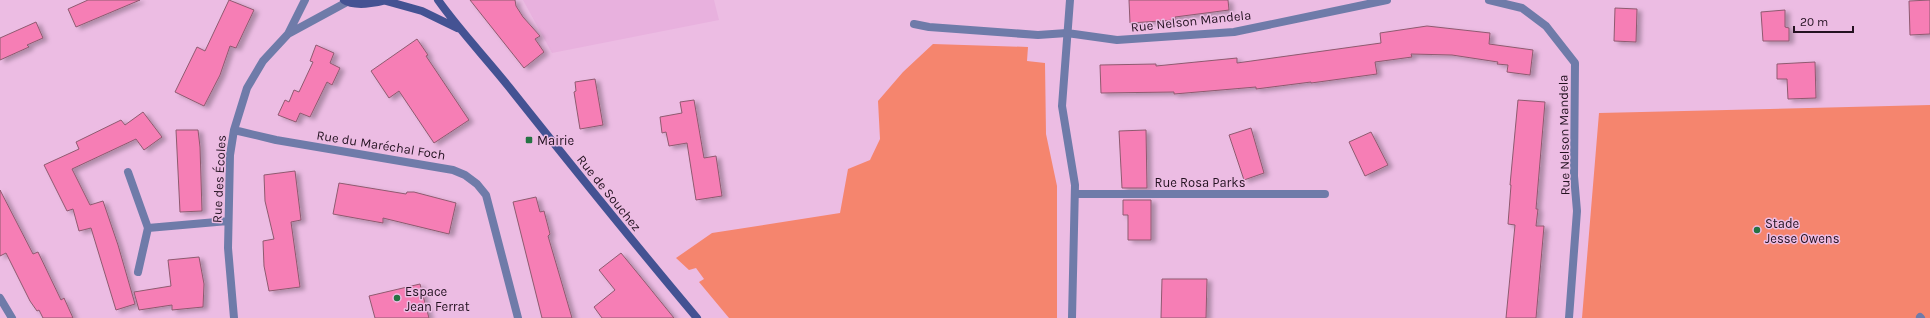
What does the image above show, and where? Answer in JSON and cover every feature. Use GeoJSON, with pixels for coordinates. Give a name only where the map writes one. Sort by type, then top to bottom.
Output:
{"type":"FeatureCollection","features":[{"type":"Feature","properties":{"kind":"main road","name":"Rue de Souchez"},"geometry":{"type":"LineString","coordinates":[[387,0],[422,11],[458,28]]}},
{"type":"Feature","properties":{"kind":"main road"},"geometry":{"type":"LineString","coordinates":[[346,1],[357,4],[387,0]]}},
{"type":"Feature","properties":{"kind":"main road","name":"Rue de Souchez"},"geometry":{"type":"LineString","coordinates":[[438,0],[458,28],[487,60],[556,148],[696,318]]}},
{"type":"Feature","properties":{"kind":"street"},"geometry":{"type":"LineString","coordinates":[[288,34],[305,0]]}},
{"type":"Feature","properties":{"kind":"street"},"geometry":{"type":"LineString","coordinates":[[1070,0],[1062,106],[1075,185],[1072,318]]}},
{"type":"Feature","properties":{"kind":"street","name":"Rue Nelson Mandela"},"geometry":{"type":"LineString","coordinates":[[914,24],[929,27],[1038,35],[1067,33],[1117,40],[1234,32],[1387,0]]}},
{"type":"Feature","properties":{"kind":"street","name":"Rue Nelson Mandela"},"geometry":{"type":"LineString","coordinates":[[1489,0],[1522,8],[1546,26],[1575,63],[1574,176],[1577,210],[1569,318]]}},
{"type":"Feature","properties":{"kind":"street"},"geometry":{"type":"LineString","coordinates":[[288,34],[346,1]]}},
{"type":"Feature","properties":{"kind":"street","name":"Rue des Écoles"},"geometry":{"type":"LineString","coordinates":[[234,318],[228,248],[228,221],[230,155],[234,130],[246,88],[263,61],[288,34]]}},
{"type":"Feature","properties":{"kind":"street","name":"Rue du Maréchal Foch"},"geometry":{"type":"LineString","coordinates":[[234,130],[276,140],[436,166],[465,175],[477,184],[486,196],[518,318]]}},
{"type":"Feature","properties":{"kind":"street"},"geometry":{"type":"LineString","coordinates":[[128,172],[148,228],[138,272]]}},
{"type":"Feature","properties":{"kind":"street","name":"Rue Rosa Parks"},"geometry":{"type":"LineString","coordinates":[[1074,194],[1326,194]]}},
{"type":"Feature","properties":{"kind":"street"},"geometry":{"type":"LineString","coordinates":[[148,228],[228,221]]}},
{"type":"Feature","properties":{"kind":"street"},"geometry":{"type":"LineString","coordinates":[[0,298],[12,318]]}},
{"type":"Feature","properties":{"kind":"shaded area"},"geometry":{"type":"Polygon","coordinates":[[[523,0],[714,0],[719,20],[552,53],[523,0]]]}},
{"type":"Feature","properties":{"kind":"shaded area"},"geometry":{"type":"Polygon","coordinates":[[[933,44],[1028,47],[1027,61],[1045,63],[1046,134],[1057,186],[1057,318],[729,318],[699,282],[704,279],[696,268],[689,270],[676,258],[712,233],[840,213],[848,169],[870,160],[880,139],[878,101],[903,72],[933,44]]]}},
{"type":"Feature","properties":{"kind":"shaded area","name":"Stade Jesse Owens"},"geometry":{"type":"Polygon","coordinates":[[[1930,105],[1930,318],[1582,318],[1599,113],[1930,105]]]}},
{"type":"Feature","properties":{"kind":"building"},"geometry":{"type":"Polygon","coordinates":[[[88,0],[140,0],[76,27],[68,9],[88,0]]]}},
{"type":"Feature","properties":{"kind":"building"},"geometry":{"type":"Polygon","coordinates":[[[229,0],[254,10],[236,48],[230,46],[220,75],[204,106],[175,92],[197,47],[205,51],[229,0]]]}},
{"type":"Feature","properties":{"kind":"building"},"geometry":{"type":"Polygon","coordinates":[[[470,0],[515,0],[516,6],[523,17],[540,36],[535,39],[544,52],[524,68],[470,0]]]}},
{"type":"Feature","properties":{"kind":"building"},"geometry":{"type":"Polygon","coordinates":[[[1129,0],[1228,0],[1229,10],[1175,17],[1175,20],[1130,23],[1129,0]]]}},
{"type":"Feature","properties":{"kind":"building"},"geometry":{"type":"Polygon","coordinates":[[[1930,0],[1930,34],[1910,35],[1909,1],[1930,0]]]}},
{"type":"Feature","properties":{"kind":"building"},"geometry":{"type":"Polygon","coordinates":[[[1615,8],[1637,9],[1636,42],[1614,41],[1615,8]]]}},
{"type":"Feature","properties":{"kind":"building"},"geometry":{"type":"Polygon","coordinates":[[[1785,10],[1785,27],[1789,28],[1789,41],[1763,41],[1761,12],[1785,10]]]}},
{"type":"Feature","properties":{"kind":"building"},"geometry":{"type":"Polygon","coordinates":[[[36,22],[43,38],[27,45],[29,47],[0,60],[0,38],[36,22]]]}},
{"type":"Feature","properties":{"kind":"building"},"geometry":{"type":"Polygon","coordinates":[[[1427,26],[1490,33],[1489,44],[1533,50],[1530,75],[1507,72],[1508,65],[1497,64],[1498,62],[1452,55],[1411,54],[1412,57],[1375,62],[1377,74],[1311,83],[1256,89],[1256,87],[1174,94],[1174,92],[1101,93],[1100,65],[1156,64],[1156,66],[1237,58],[1237,63],[1381,43],[1380,33],[1427,26]]]}},
{"type":"Feature","properties":{"kind":"building"},"geometry":{"type":"Polygon","coordinates":[[[417,39],[428,55],[426,56],[469,120],[434,143],[399,91],[389,98],[371,71],[417,39]]]}},
{"type":"Feature","properties":{"kind":"building"},"geometry":{"type":"Polygon","coordinates":[[[316,45],[334,53],[330,63],[340,68],[332,85],[327,82],[310,117],[300,113],[296,122],[278,115],[285,100],[289,102],[294,90],[299,92],[313,62],[310,61],[316,45]]]}},
{"type":"Feature","properties":{"kind":"building"},"geometry":{"type":"Polygon","coordinates":[[[1815,62],[1816,98],[1788,99],[1787,79],[1777,79],[1777,64],[1815,62]]]}},
{"type":"Feature","properties":{"kind":"building"},"geometry":{"type":"Polygon","coordinates":[[[595,79],[603,125],[580,129],[574,92],[576,91],[575,82],[595,79]]]}},
{"type":"Feature","properties":{"kind":"building"},"geometry":{"type":"Polygon","coordinates":[[[694,100],[704,158],[716,156],[722,196],[696,200],[687,143],[669,146],[666,132],[662,133],[660,117],[682,113],[680,102],[694,100]]]}},
{"type":"Feature","properties":{"kind":"building"},"geometry":{"type":"Polygon","coordinates":[[[1518,100],[1545,102],[1536,209],[1538,209],[1536,226],[1544,226],[1536,318],[1506,318],[1515,225],[1508,224],[1518,100]]]}},
{"type":"Feature","properties":{"kind":"building"},"geometry":{"type":"Polygon","coordinates":[[[143,112],[162,137],[144,150],[136,139],[72,169],[90,205],[103,201],[118,245],[135,304],[116,310],[91,228],[79,231],[73,209],[67,211],[44,165],[79,149],[76,142],[121,120],[125,125],[143,112]]]}},
{"type":"Feature","properties":{"kind":"building"},"geometry":{"type":"Polygon","coordinates":[[[1251,128],[1264,173],[1244,180],[1229,135],[1251,128]]]}},
{"type":"Feature","properties":{"kind":"building"},"geometry":{"type":"Polygon","coordinates":[[[176,130],[198,130],[202,211],[180,212],[176,130]]]}},
{"type":"Feature","properties":{"kind":"building"},"geometry":{"type":"Polygon","coordinates":[[[1146,130],[1147,188],[1122,188],[1119,131],[1146,130]]]}},
{"type":"Feature","properties":{"kind":"building"},"geometry":{"type":"Polygon","coordinates":[[[1371,132],[1388,165],[1365,176],[1349,142],[1371,132]]]}},
{"type":"Feature","properties":{"kind":"building"},"geometry":{"type":"Polygon","coordinates":[[[295,171],[301,220],[291,222],[300,287],[269,291],[264,266],[263,241],[274,239],[265,201],[264,175],[295,171]]]}},
{"type":"Feature","properties":{"kind":"building"},"geometry":{"type":"Polygon","coordinates":[[[339,183],[406,194],[407,192],[414,192],[456,203],[449,234],[383,218],[383,223],[333,214],[339,183]]]}},
{"type":"Feature","properties":{"kind":"building"},"geometry":{"type":"Polygon","coordinates":[[[0,190],[33,254],[38,252],[61,300],[64,298],[73,318],[43,318],[39,310],[37,311],[30,301],[6,253],[0,256],[0,190]]]}},
{"type":"Feature","properties":{"kind":"building"},"geometry":{"type":"Polygon","coordinates":[[[536,197],[540,212],[544,211],[550,234],[548,236],[572,318],[542,318],[513,202],[536,197]]]}},
{"type":"Feature","properties":{"kind":"building"},"geometry":{"type":"Polygon","coordinates":[[[1123,200],[1151,200],[1151,240],[1128,240],[1128,215],[1123,215],[1123,200]]]}},
{"type":"Feature","properties":{"kind":"building"},"geometry":{"type":"Polygon","coordinates":[[[621,253],[674,318],[602,318],[594,307],[615,290],[599,270],[621,253]]]}},
{"type":"Feature","properties":{"kind":"building"},"geometry":{"type":"Polygon","coordinates":[[[199,257],[204,284],[203,307],[172,310],[172,305],[139,310],[134,292],[171,286],[168,260],[199,257]]]}},
{"type":"Feature","properties":{"kind":"building"},"geometry":{"type":"Polygon","coordinates":[[[1162,279],[1207,279],[1206,318],[1161,318],[1162,279]]]}},
{"type":"Feature","properties":{"kind":"building","name":"Espace Jean Ferrat"},"geometry":{"type":"Polygon","coordinates":[[[420,284],[429,318],[375,318],[369,296],[420,284]]]}},
{"type":"Feature","properties":{"kind":"place","name":"Mairie"},"geometry":{"type":"Point","coordinates":[529,140]}},
{"type":"Feature","properties":{"kind":"place","name":"Stade Jesse Owens"},"geometry":{"type":"Point","coordinates":[1757,230]}},
{"type":"Feature","properties":{"kind":"place","name":"Espace Jean Ferrat"},"geometry":{"type":"Point","coordinates":[397,298]}}]}
